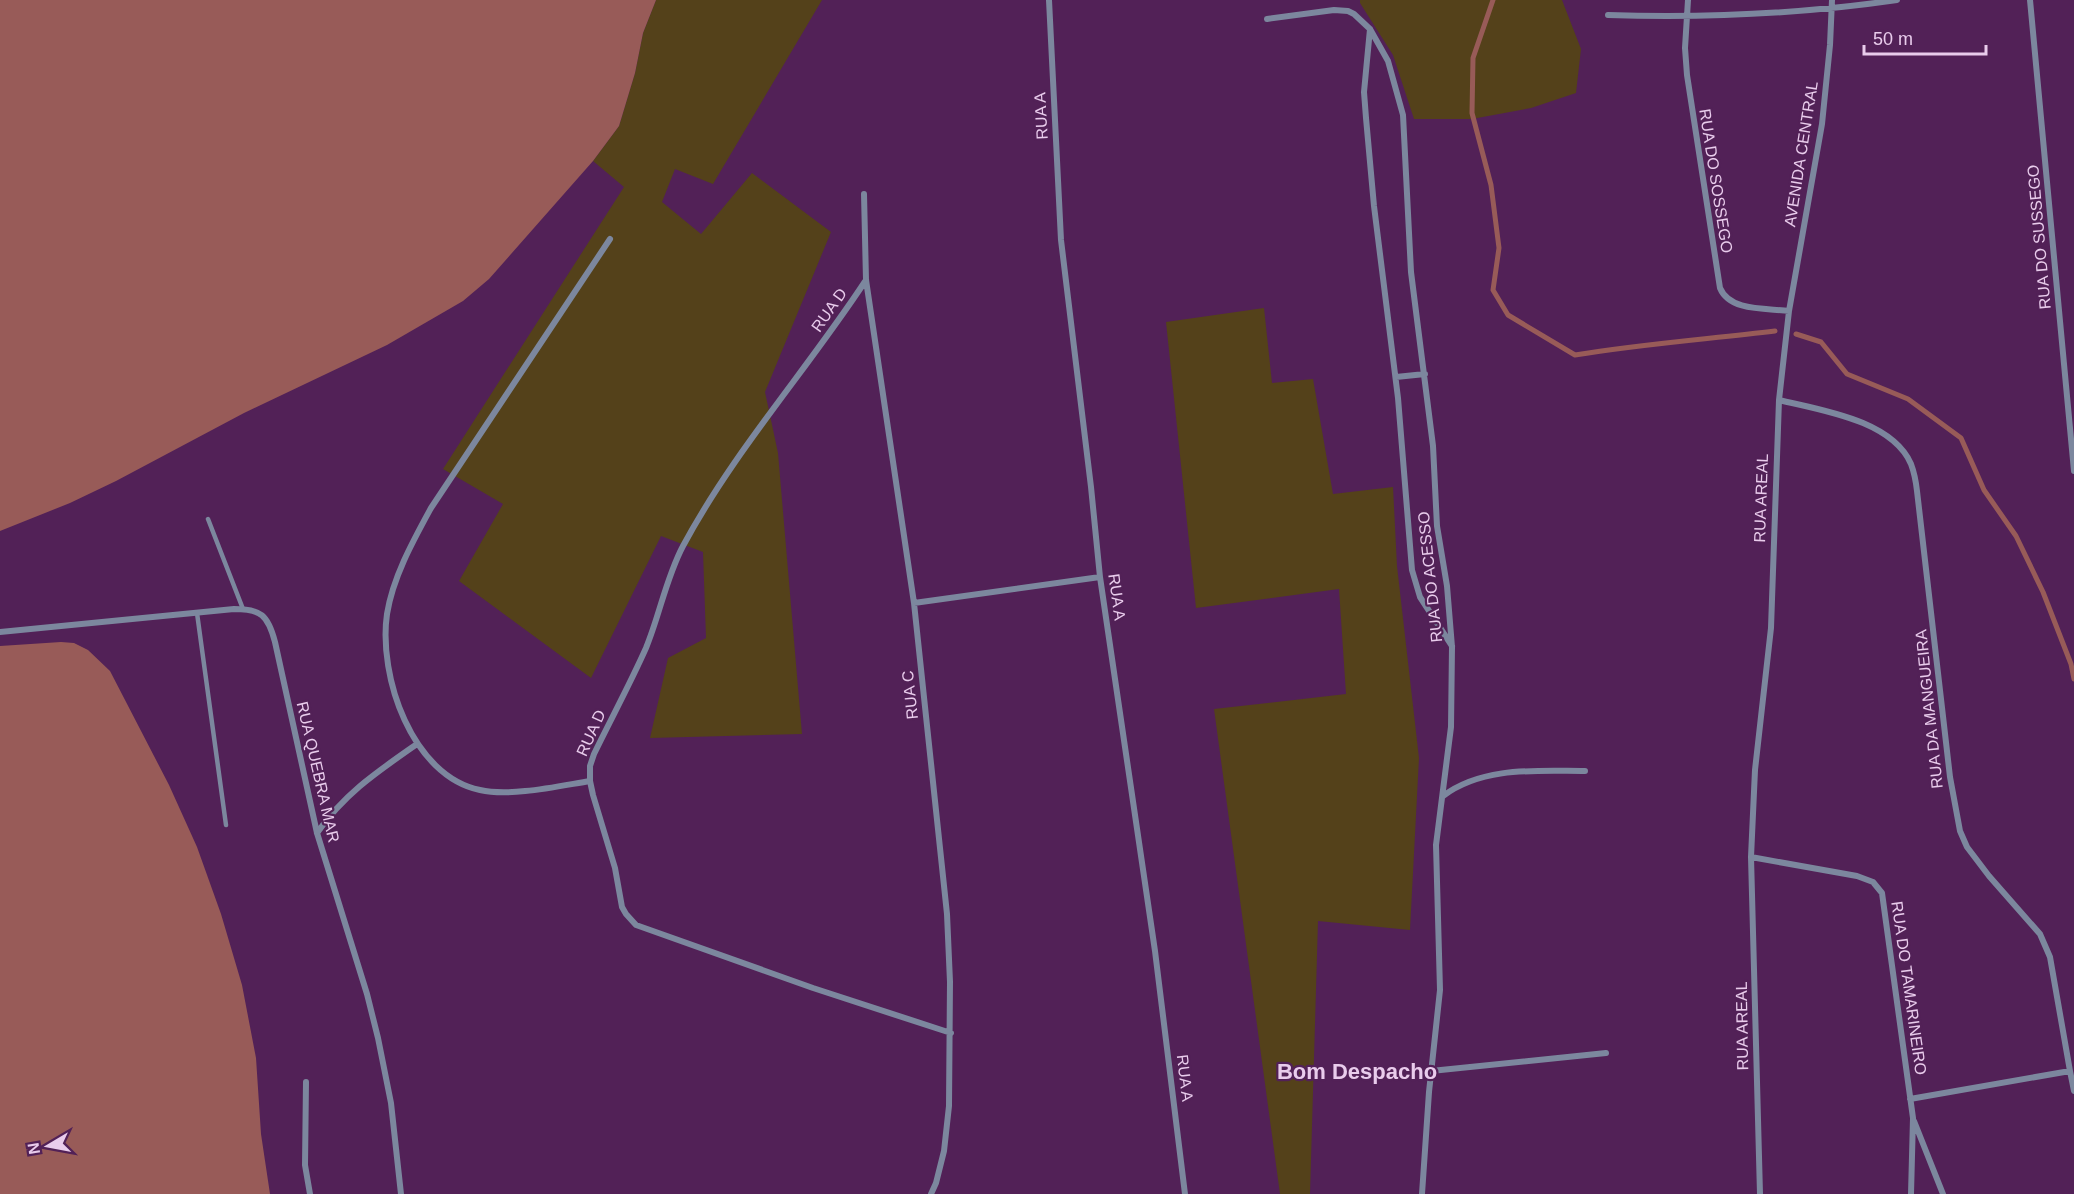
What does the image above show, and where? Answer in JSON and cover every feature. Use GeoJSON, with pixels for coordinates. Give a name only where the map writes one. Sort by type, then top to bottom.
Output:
{"type":"FeatureCollection","features":[{"type":"Feature","properties":{"kind":"street","name":"RUA A"},"geometry":{"type":"LineString","coordinates":[[1049,0],[1061,240],[1100,577],[1155,951],[1185,1194]]}},
{"type":"Feature","properties":{"kind":"street","name":"RUA DO SOSSEGO"},"geometry":{"type":"LineString","coordinates":[[1688,0],[1685,48],[1687,75],[1720,288],[1723,295],[1731,302],[1789,311]]}},
{"type":"Feature","properties":{"kind":"street","name":"AVENIDA CENTRAL"},"geometry":{"type":"LineString","coordinates":[[1789,311],[1822,124],[1832,0]]}},
{"type":"Feature","properties":{"kind":"street"},"geometry":{"type":"LineString","coordinates":[[1608,15],[1686,17],[1832,9],[1897,0]]}},
{"type":"Feature","properties":{"kind":"street","name":"RUA DO SUSSEGO"},"geometry":{"type":"LineString","coordinates":[[2030,0],[2074,471]]}},
{"type":"Feature","properties":{"kind":"street","name":"RUA DO ACESSO"},"geometry":{"type":"LineString","coordinates":[[1267,19],[1334,10],[1348,11],[1361,19],[1370,28],[1388,62],[1403,115],[1411,272],[1433,446],[1437,526],[1447,586],[1452,647],[1451,727],[1435,865],[1440,936],[1440,990],[1431,1071],[1422,1194]]}},
{"type":"Feature","properties":{"kind":"street"},"geometry":{"type":"LineString","coordinates":[[1370,28],[1364,92],[1366,118],[1374,206],[1396,377],[1414,580],[1423,603],[1452,647]]}},
{"type":"Feature","properties":{"kind":"street","name":"RUA C"},"geometry":{"type":"LineString","coordinates":[[864,194],[866,280],[914,603],[947,914],[951,1033],[949,1106],[944,1151],[931,1194]]}},
{"type":"Feature","properties":{"kind":"street"},"geometry":{"type":"LineString","coordinates":[[590,781],[527,790],[481,791],[451,778],[417,744],[400,707],[387,666],[385,635],[387,612],[401,570],[431,508],[610,239]]}},
{"type":"Feature","properties":{"kind":"street","name":"RUA D"},"geometry":{"type":"LineString","coordinates":[[866,280],[714,493],[682,547],[664,589],[658,615],[646,648],[594,754],[590,766],[590,781],[615,868],[622,907],[636,925],[813,988],[951,1033]]}},
{"type":"Feature","properties":{"kind":"street","name":"RUA AREAL"},"geometry":{"type":"LineString","coordinates":[[1760,1194],[1751,857],[1755,770],[1771,628],[1779,400],[1789,311]]}},
{"type":"Feature","properties":{"kind":"street"},"geometry":{"type":"LineString","coordinates":[[1396,377],[1425,374]]}},
{"type":"Feature","properties":{"kind":"street","name":"RUA DA MANGUEIRA"},"geometry":{"type":"LineString","coordinates":[[1779,400],[1823,410],[1869,426],[1892,439],[1910,462],[1917,491],[1950,777],[1960,831],[1967,847],[1989,876],[2040,934],[2050,957],[2074,1091]]}},
{"type":"Feature","properties":{"kind":"street"},"geometry":{"type":"LineString","coordinates":[[914,603],[1100,577]]}},
{"type":"Feature","properties":{"kind":"street"},"geometry":{"type":"LineString","coordinates":[[0,632],[243,609]]}},
{"type":"Feature","properties":{"kind":"street","name":"RUA QUEBRA MAR"},"geometry":{"type":"LineString","coordinates":[[243,609],[257,610],[264,616],[273,633],[317,833],[367,994],[378,1038],[391,1103],[401,1194]]}},
{"type":"Feature","properties":{"kind":"street"},"geometry":{"type":"LineString","coordinates":[[317,833],[329,815],[348,795],[417,744]]}},
{"type":"Feature","properties":{"kind":"street"},"geometry":{"type":"LineString","coordinates":[[1442,796],[1469,779],[1519,772],[1585,771]]}},
{"type":"Feature","properties":{"kind":"street","name":"RUA DO TAMARINEIRO"},"geometry":{"type":"LineString","coordinates":[[1751,857],[1857,876],[1873,882],[1879,888],[1884,899],[1912,1118],[1911,1194]]}},
{"type":"Feature","properties":{"kind":"street"},"geometry":{"type":"LineString","coordinates":[[1431,1071],[1606,1053]]}},
{"type":"Feature","properties":{"kind":"street"},"geometry":{"type":"LineString","coordinates":[[1910,1100],[2070,1071]]}},
{"type":"Feature","properties":{"kind":"street"},"geometry":{"type":"LineString","coordinates":[[306,1082],[304,1165],[310,1194]]}},
{"type":"Feature","properties":{"kind":"street","name":"RUA DO TAMARINEIRO"},"geometry":{"type":"LineString","coordinates":[[1912,1118],[1943,1194]]}},
{"type":"Feature","properties":{"kind":"lane"},"geometry":{"type":"LineString","coordinates":[[208,519],[243,609]]}},
{"type":"Feature","properties":{"kind":"lane"},"geometry":{"type":"LineString","coordinates":[[197,613],[226,825]]}},
{"type":"Feature","properties":{"kind":"shaded area"},"geometry":{"type":"Polygon","coordinates":[[[0,0],[656,0],[643,33],[635,73],[619,126],[593,161],[489,279],[463,301],[387,345],[244,413],[116,481],[70,503],[0,531],[0,0]]]}},
{"type":"Feature","properties":{"kind":"shaded area"},"geometry":{"type":"Polygon","coordinates":[[[656,0],[822,0],[713,184],[675,169],[662,202],[701,234],[752,173],[831,232],[765,392],[778,453],[802,734],[650,738],[668,658],[706,638],[703,552],[661,536],[591,678],[459,581],[503,504],[443,469],[624,187],[593,161],[619,126],[635,73],[643,33],[656,0]]]}},
{"type":"Feature","properties":{"kind":"shaded area"},"geometry":{"type":"Polygon","coordinates":[[[1360,0],[1562,0],[1581,49],[1576,93],[1531,108],[1472,119],[1414,119],[1393,55],[1360,0]]]}},
{"type":"Feature","properties":{"kind":"shaded area"},"geometry":{"type":"Polygon","coordinates":[[[1264,308],[1272,383],[1313,379],[1333,494],[1393,487],[1397,566],[1419,758],[1410,930],[1318,921],[1310,1194],[1280,1194],[1214,709],[1346,694],[1339,589],[1196,608],[1166,322],[1264,308]]]}},
{"type":"Feature","properties":{"kind":"shaded area"},"geometry":{"type":"Polygon","coordinates":[[[74,643],[88,650],[110,671],[169,785],[197,847],[221,914],[242,985],[256,1058],[261,1134],[270,1194],[0,1194],[0,646],[74,643]]]}},
{"type":"Feature","properties":{"kind":"waterway"},"geometry":{"type":"LineString","coordinates":[[1493,0],[1473,58],[1472,113],[1491,185],[1499,248],[1493,290],[1508,315],[1575,355],[1775,331]]}},
{"type":"Feature","properties":{"kind":"waterway"},"geometry":{"type":"LineString","coordinates":[[1796,334],[1821,342],[1847,374],[1908,399],[1961,438],[1984,490],[2016,536],[2043,592],[2071,664],[2074,679]]}},
{"type":"Feature","properties":{"kind":"district","name":"Bom Despacho"},"geometry":{"type":"Point","coordinates":[1357,1071]}}]}
